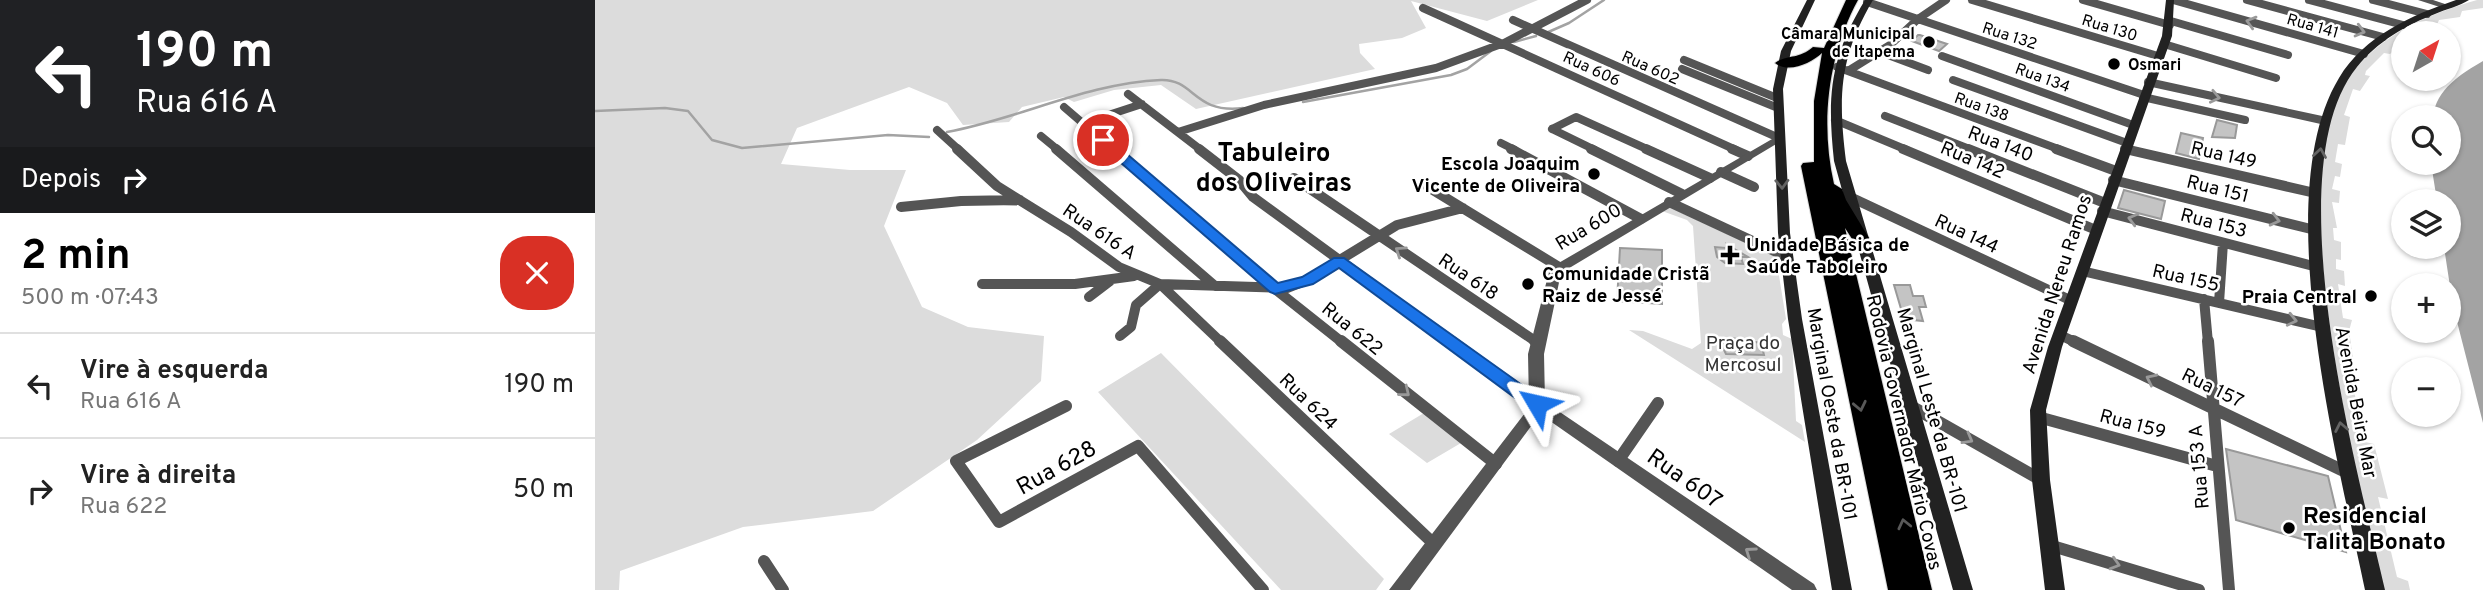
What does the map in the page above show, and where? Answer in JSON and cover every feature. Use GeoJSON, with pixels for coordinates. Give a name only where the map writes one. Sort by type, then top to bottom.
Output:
{"type":"FeatureCollection","features":[{"type":"Feature","properties":{"kind":"highway","name":"Rodovia Governador Mário Covas"},"geometry":{"type":"LineString","coordinates":[[1841,0],[1818,50],[1808,105],[1809,169],[1901,590]]}},
{"type":"Feature","properties":{"kind":"highway","name":"Rodovia Governador Mário Covas"},"geometry":{"type":"LineString","coordinates":[[1851,0],[1838,24],[1826,63],[1820,101],[1821,148],[1829,207],[1919,590]]}},
{"type":"Feature","properties":{"kind":"highway"},"geometry":{"type":"LineString","coordinates":[[1782,63],[1805,61],[1818,50]]}},
{"type":"Feature","properties":{"kind":"highway"},"geometry":{"type":"LineString","coordinates":[[1821,148],[1837,200],[1860,238]]}},
{"type":"Feature","properties":{"kind":"main road","name":"Marginal Oeste da BR-101"},"geometry":{"type":"LineString","coordinates":[[1811,0],[1797,24],[1782,63],[1778,103],[1785,256],[1842,590]]}},
{"type":"Feature","properties":{"kind":"main road","name":"Avenida Nereu Ramos"},"geometry":{"type":"LineString","coordinates":[[2055,590],[2041,480],[2038,417],[2060,335],[2170,23],[2172,0]]}},
{"type":"Feature","properties":{"kind":"main road","name":"Avenida Beira Mar"},"geometry":{"type":"LineString","coordinates":[[2408,21],[2425,7],[2446,6],[2465,0]]}},
{"type":"Feature","properties":{"kind":"main road","name":"Marginal Leste da BR-101"},"geometry":{"type":"LineString","coordinates":[[1868,1],[1850,33],[1835,120],[1848,196],[1871,264],[1963,590]]}},
{"type":"Feature","properties":{"kind":"main road","name":"Avenida Beira Mar"},"geometry":{"type":"LineString","coordinates":[[2375,590],[2322,327],[2315,193],[2326,121],[2343,79],[2364,54],[2391,32]]}},
{"type":"Feature","properties":{"kind":"street"},"geometry":{"type":"LineString","coordinates":[[1178,132],[1275,102],[1436,68],[1533,30],[1587,0]]}},
{"type":"Feature","properties":{"kind":"street"},"geometry":{"type":"LineString","coordinates":[[1843,69],[1880,52],[1918,19],[1946,0]]}},
{"type":"Feature","properties":{"kind":"street","name":"Rua 130"},"geometry":{"type":"LineString","coordinates":[[1972,0],[2276,78]]}},
{"type":"Feature","properties":{"kind":"street"},"geometry":{"type":"LineString","coordinates":[[2083,0],[2288,55]]}},
{"type":"Feature","properties":{"kind":"street","name":"Rua 141"},"geometry":{"type":"LineString","coordinates":[[2172,0],[2364,54]]}},
{"type":"Feature","properties":{"kind":"street"},"geometry":{"type":"LineString","coordinates":[[2247,0],[2383,37]]}},
{"type":"Feature","properties":{"kind":"street"},"geometry":{"type":"LineString","coordinates":[[2309,0],[2391,22]]}},
{"type":"Feature","properties":{"kind":"street"},"geometry":{"type":"LineString","coordinates":[[2373,0],[2425,7]]}},
{"type":"Feature","properties":{"kind":"street","name":"Rua 132"},"geometry":{"type":"LineString","coordinates":[[1868,1],[2145,91]]}},
{"type":"Feature","properties":{"kind":"street","name":"Rua 606"},"geometry":{"type":"LineString","coordinates":[[1423,8],[1748,156]]}},
{"type":"Feature","properties":{"kind":"street","name":"Rua 602"},"geometry":{"type":"LineString","coordinates":[[1513,20],[1779,138]]}},
{"type":"Feature","properties":{"kind":"street"},"geometry":{"type":"LineString","coordinates":[[1880,52],[1928,70]]}},
{"type":"Feature","properties":{"kind":"street","name":"Rua 134"},"geometry":{"type":"LineString","coordinates":[[1943,56],[2133,125]]}},
{"type":"Feature","properties":{"kind":"street"},"geometry":{"type":"LineString","coordinates":[[1683,64],[1778,103]]}},
{"type":"Feature","properties":{"kind":"street","name":"Rua 138"},"geometry":{"type":"LineString","coordinates":[[1843,69],[2115,176]]}},
{"type":"Feature","properties":{"kind":"street","name":"Rua 149"},"geometry":{"type":"LineString","coordinates":[[1953,80],[2126,146],[2315,193]]}},
{"type":"Feature","properties":{"kind":"street"},"geometry":{"type":"LineString","coordinates":[[2145,91],[2245,120]]}},
{"type":"Feature","properties":{"kind":"street"},"geometry":{"type":"LineString","coordinates":[[2145,91],[2326,121]]}},
{"type":"Feature","properties":{"kind":"street"},"geometry":{"type":"LineString","coordinates":[[1128,94],[1239,180],[1253,197],[1537,404],[1496,464],[1399,590]]}},
{"type":"Feature","properties":{"kind":"street"},"geometry":{"type":"LineString","coordinates":[[1084,123],[1142,104]]}},
{"type":"Feature","properties":{"kind":"street","name":"Rua 622"},"geometry":{"type":"LineString","coordinates":[[1064,107],[1275,289],[1496,464]]}},
{"type":"Feature","properties":{"kind":"street","name":"Rua 140"},"geometry":{"type":"LineString","coordinates":[[1885,116],[2104,207]]}},
{"type":"Feature","properties":{"kind":"street"},"geometry":{"type":"LineString","coordinates":[[1682,194],[1552,129],[1576,117],[1716,175],[1754,187]]}},
{"type":"Feature","properties":{"kind":"street","name":"Rua 142"},"geometry":{"type":"LineString","coordinates":[[1835,120],[2096,230]]}},
{"type":"Feature","properties":{"kind":"street","name":"Rua 616 A"},"geometry":{"type":"LineString","coordinates":[[937,130],[991,181],[1119,267],[1160,284],[1275,289],[1307,280],[1403,223],[1463,208]]}},
{"type":"Feature","properties":{"kind":"street"},"geometry":{"type":"LineString","coordinates":[[1041,136],[1215,286]]}},
{"type":"Feature","properties":{"kind":"street","name":"Rua 600"},"geometry":{"type":"LineString","coordinates":[[1537,404],[1535,363],[1538,344],[1552,281],[1559,267],[1779,138]]}},
{"type":"Feature","properties":{"kind":"street"},"geometry":{"type":"LineString","coordinates":[[1501,142],[1641,219]]}},
{"type":"Feature","properties":{"kind":"street","name":"Rua 151"},"geometry":{"type":"LineString","coordinates":[[2115,176],[2315,230]]}},
{"type":"Feature","properties":{"kind":"street","name":"Rua 618"},"geometry":{"type":"LineString","coordinates":[[1294,178],[1538,344]]}},
{"type":"Feature","properties":{"kind":"street"},"geometry":{"type":"LineString","coordinates":[[1428,187],[1559,267]]}},
{"type":"Feature","properties":{"kind":"street","name":"Rua 144"},"geometry":{"type":"LineString","coordinates":[[1848,196],[2072,301]]}},
{"type":"Feature","properties":{"kind":"street"},"geometry":{"type":"LineString","coordinates":[[901,207],[961,201],[1023,200]]}},
{"type":"Feature","properties":{"kind":"street"},"geometry":{"type":"LineString","coordinates":[[1669,202],[1785,256]]}},
{"type":"Feature","properties":{"kind":"street","name":"Rua 153"},"geometry":{"type":"LineString","coordinates":[[2104,207],[2223,243],[2317,267]]}},
{"type":"Feature","properties":{"kind":"street"},"geometry":{"type":"LineString","coordinates":[[2219,303],[2223,243]]}},
{"type":"Feature","properties":{"kind":"street","name":"Rua 155"},"geometry":{"type":"LineString","coordinates":[[2082,271],[2322,327]]}},
{"type":"Feature","properties":{"kind":"street"},"geometry":{"type":"LineString","coordinates":[[982,284],[1051,285],[1137,276]]}},
{"type":"Feature","properties":{"kind":"street"},"geometry":{"type":"LineString","coordinates":[[1089,297],[1112,279]]}},
{"type":"Feature","properties":{"kind":"street"},"geometry":{"type":"LineString","coordinates":[[1120,336],[1131,327],[1136,305],[1160,284]]}},
{"type":"Feature","properties":{"kind":"street","name":"Rua 624"},"geometry":{"type":"LineString","coordinates":[[1160,284],[1434,544]]}},
{"type":"Feature","properties":{"kind":"street","name":"Rua 153 A"},"geometry":{"type":"LineString","coordinates":[[2204,299],[2229,590]]}},
{"type":"Feature","properties":{"kind":"street","name":"Rua 157"},"geometry":{"type":"LineString","coordinates":[[2060,335],[2350,474]]}},
{"type":"Feature","properties":{"kind":"street"},"geometry":{"type":"LineString","coordinates":[[1618,461],[1658,403]]}},
{"type":"Feature","properties":{"kind":"street","name":"Rua 607"},"geometry":{"type":"LineString","coordinates":[[1537,404],[1807,590]]}},
{"type":"Feature","properties":{"kind":"street"},"geometry":{"type":"LineString","coordinates":[[1909,405],[2041,480]]}},
{"type":"Feature","properties":{"kind":"street","name":"Rua 628"},"geometry":{"type":"LineString","coordinates":[[1066,406],[956,461],[999,522],[1138,446],[1263,590]]}},
{"type":"Feature","properties":{"kind":"street","name":"Rua 159"},"geometry":{"type":"LineString","coordinates":[[2038,417],[2217,466]]}},
{"type":"Feature","properties":{"kind":"street"},"geometry":{"type":"LineString","coordinates":[[2049,545],[2199,590]]}},
{"type":"Feature","properties":{"kind":"street"},"geometry":{"type":"LineString","coordinates":[[764,561],[778,589]]}},
{"type":"Feature","properties":{"kind":"green space"},"geometry":{"type":"Polygon","coordinates":[[[595,0],[1538,0],[1487,21],[1411,1],[1426,28],[1402,38],[1359,44],[1360,53],[1375,69],[1196,109],[1161,85],[1114,90],[1074,102],[1064,97],[1022,107],[1009,122],[963,125],[947,103],[909,87],[797,128],[781,164],[850,170],[906,170],[884,226],[922,307],[968,327],[1044,336],[1041,381],[977,440],[873,511],[743,527],[620,571],[619,590],[595,590],[595,0]]]}},
{"type":"Feature","properties":{"kind":"green space"},"geometry":{"type":"Polygon","coordinates":[[[2483,0],[2483,8],[2462,11],[2460,17],[2420,21],[2440,12],[2483,0]]]}},
{"type":"Feature","properties":{"kind":"green space"},"geometry":{"type":"Polygon","coordinates":[[[2391,37],[2391,53],[2384,53],[2366,71],[2365,75],[2370,76],[2360,91],[2353,89],[2344,115],[2350,117],[2345,145],[2338,144],[2335,162],[2342,164],[2340,177],[2335,176],[2332,189],[2340,191],[2339,203],[2332,202],[2337,228],[2333,228],[2334,240],[2341,242],[2341,260],[2336,259],[2336,269],[2344,271],[2345,286],[2338,284],[2343,318],[2352,320],[2349,331],[2354,364],[2348,363],[2365,442],[2374,444],[2388,499],[2378,497],[2397,577],[2408,581],[2410,590],[2383,590],[2343,404],[2330,328],[2322,254],[2321,185],[2329,125],[2348,79],[2360,63],[2391,37]]]}},
{"type":"Feature","properties":{"kind":"green space","name":"Praça do Mercosul"},"geometry":{"type":"Polygon","coordinates":[[[1669,207],[1776,257],[1786,319],[1782,324],[1783,335],[1792,339],[1796,421],[1802,425],[1805,442],[1629,330],[1643,331],[1692,349],[1701,343],[1693,226],[1687,220],[1662,211],[1669,207]]]}},
{"type":"Feature","properties":{"kind":"green space"},"geometry":{"type":"Polygon","coordinates":[[[1161,353],[1384,579],[1376,590],[1281,590],[1098,392],[1161,353]]]}},
{"type":"Feature","properties":{"kind":"green space"},"geometry":{"type":"Polygon","coordinates":[[[1424,413],[1461,443],[1427,463],[1389,434],[1424,413]]]}},
{"type":"Feature","properties":{"kind":"shaded area"},"geometry":{"type":"Polygon","coordinates":[[[2483,61],[2483,423],[2461,337],[2461,273],[2448,273],[2446,259],[2461,259],[2461,189],[2435,189],[2433,175],[2461,175],[2461,105],[2436,105],[2443,91],[2461,91],[2461,75],[2483,61]]]}},
{"type":"Feature","properties":{"kind":"building","name":"Câmara Municipal de Itapema"},"geometry":{"type":"Polygon","coordinates":[[[1918,35],[1947,44],[1939,51],[1912,41],[1918,35]]]}},
{"type":"Feature","properties":{"kind":"building"},"geometry":{"type":"Polygon","coordinates":[[[2217,120],[2237,125],[2235,138],[2212,137],[2217,120]]]}},
{"type":"Feature","properties":{"kind":"building"},"geometry":{"type":"Polygon","coordinates":[[[2181,133],[2203,138],[2199,159],[2176,153],[2181,133]]]}},
{"type":"Feature","properties":{"kind":"building"},"geometry":{"type":"Polygon","coordinates":[[[2124,190],[2165,201],[2161,219],[2118,208],[2124,190]]]}},
{"type":"Feature","properties":{"kind":"building","name":"Unidade Básica de Saúde Taboleiro"},"geometry":{"type":"Polygon","coordinates":[[[1726,244],[1748,257],[1741,257],[1743,264],[1725,263],[1717,257],[1715,247],[1726,248],[1726,244]]]}},
{"type":"Feature","properties":{"kind":"building"},"geometry":{"type":"Polygon","coordinates":[[[1620,248],[1662,250],[1662,304],[1617,301],[1620,248]]]}},
{"type":"Feature","properties":{"kind":"building"},"geometry":{"type":"Polygon","coordinates":[[[1894,285],[1910,285],[1913,296],[1923,296],[1926,307],[1919,307],[1923,321],[1904,319],[1894,285]]]}},
{"type":"Feature","properties":{"kind":"building"},"geometry":{"type":"Polygon","coordinates":[[[1731,338],[1761,343],[1764,355],[1726,354],[1721,344],[1731,338]]]}},
{"type":"Feature","properties":{"kind":"building"},"geometry":{"type":"Polygon","coordinates":[[[2226,449],[2328,476],[2346,552],[2236,520],[2226,449]]]}},
{"type":"Feature","properties":{"kind":"waterway"},"geometry":{"type":"LineString","coordinates":[[1546,33],[1569,23],[1604,0]]}},
{"type":"Feature","properties":{"kind":"waterway"},"geometry":{"type":"LineString","coordinates":[[1514,42],[1536,36]]}},
{"type":"Feature","properties":{"kind":"waterway"},"geometry":{"type":"LineString","coordinates":[[1303,102],[1451,75],[1467,69],[1491,51]]}},
{"type":"Feature","properties":{"kind":"waterway"},"geometry":{"type":"LineString","coordinates":[[947,132],[1080,94],[1161,80],[1181,85],[1214,106],[1243,108]]}},
{"type":"Feature","properties":{"kind":"waterway"},"geometry":{"type":"LineString","coordinates":[[595,111],[665,108],[688,111],[712,140],[742,148],[888,135],[929,137]]}},
{"type":"Feature","properties":{"kind":"place","name":"Câmara Municipal de Itapema"},"geometry":{"type":"Point","coordinates":[1929,42]}},
{"type":"Feature","properties":{"kind":"place","name":"Osmari"},"geometry":{"type":"Point","coordinates":[2114,64]}},
{"type":"Feature","properties":{"kind":"place","name":"Escola Joaquim Vicente de Oliveira"},"geometry":{"type":"Point","coordinates":[1594,174]}},
{"type":"Feature","properties":{"kind":"place","name":"Unidade Básica de Saúde Taboleiro"},"geometry":{"type":"Point","coordinates":[1730,255]}},
{"type":"Feature","properties":{"kind":"place","name":"Comunidade Cristã Raiz de Jessé"},"geometry":{"type":"Point","coordinates":[1528,284]}},
{"type":"Feature","properties":{"kind":"place","name":"Praia Central"},"geometry":{"type":"Point","coordinates":[2371,296]}},
{"type":"Feature","properties":{"kind":"place","name":"Residencial Talita Bonato"},"geometry":{"type":"Point","coordinates":[2289,528]}},
{"type":"Feature","properties":{"kind":"district","name":"Tabuleiro dos Oliveiras"},"geometry":{"type":"Point","coordinates":[1274,167]}},
{"type":"Feature","properties":{"kind":"route"},"geometry":{"type":"LineString","coordinates":[[1103,140],[1275,289],[1287,288],[1307,280],[1339,261],[1537,404]]}}]}
